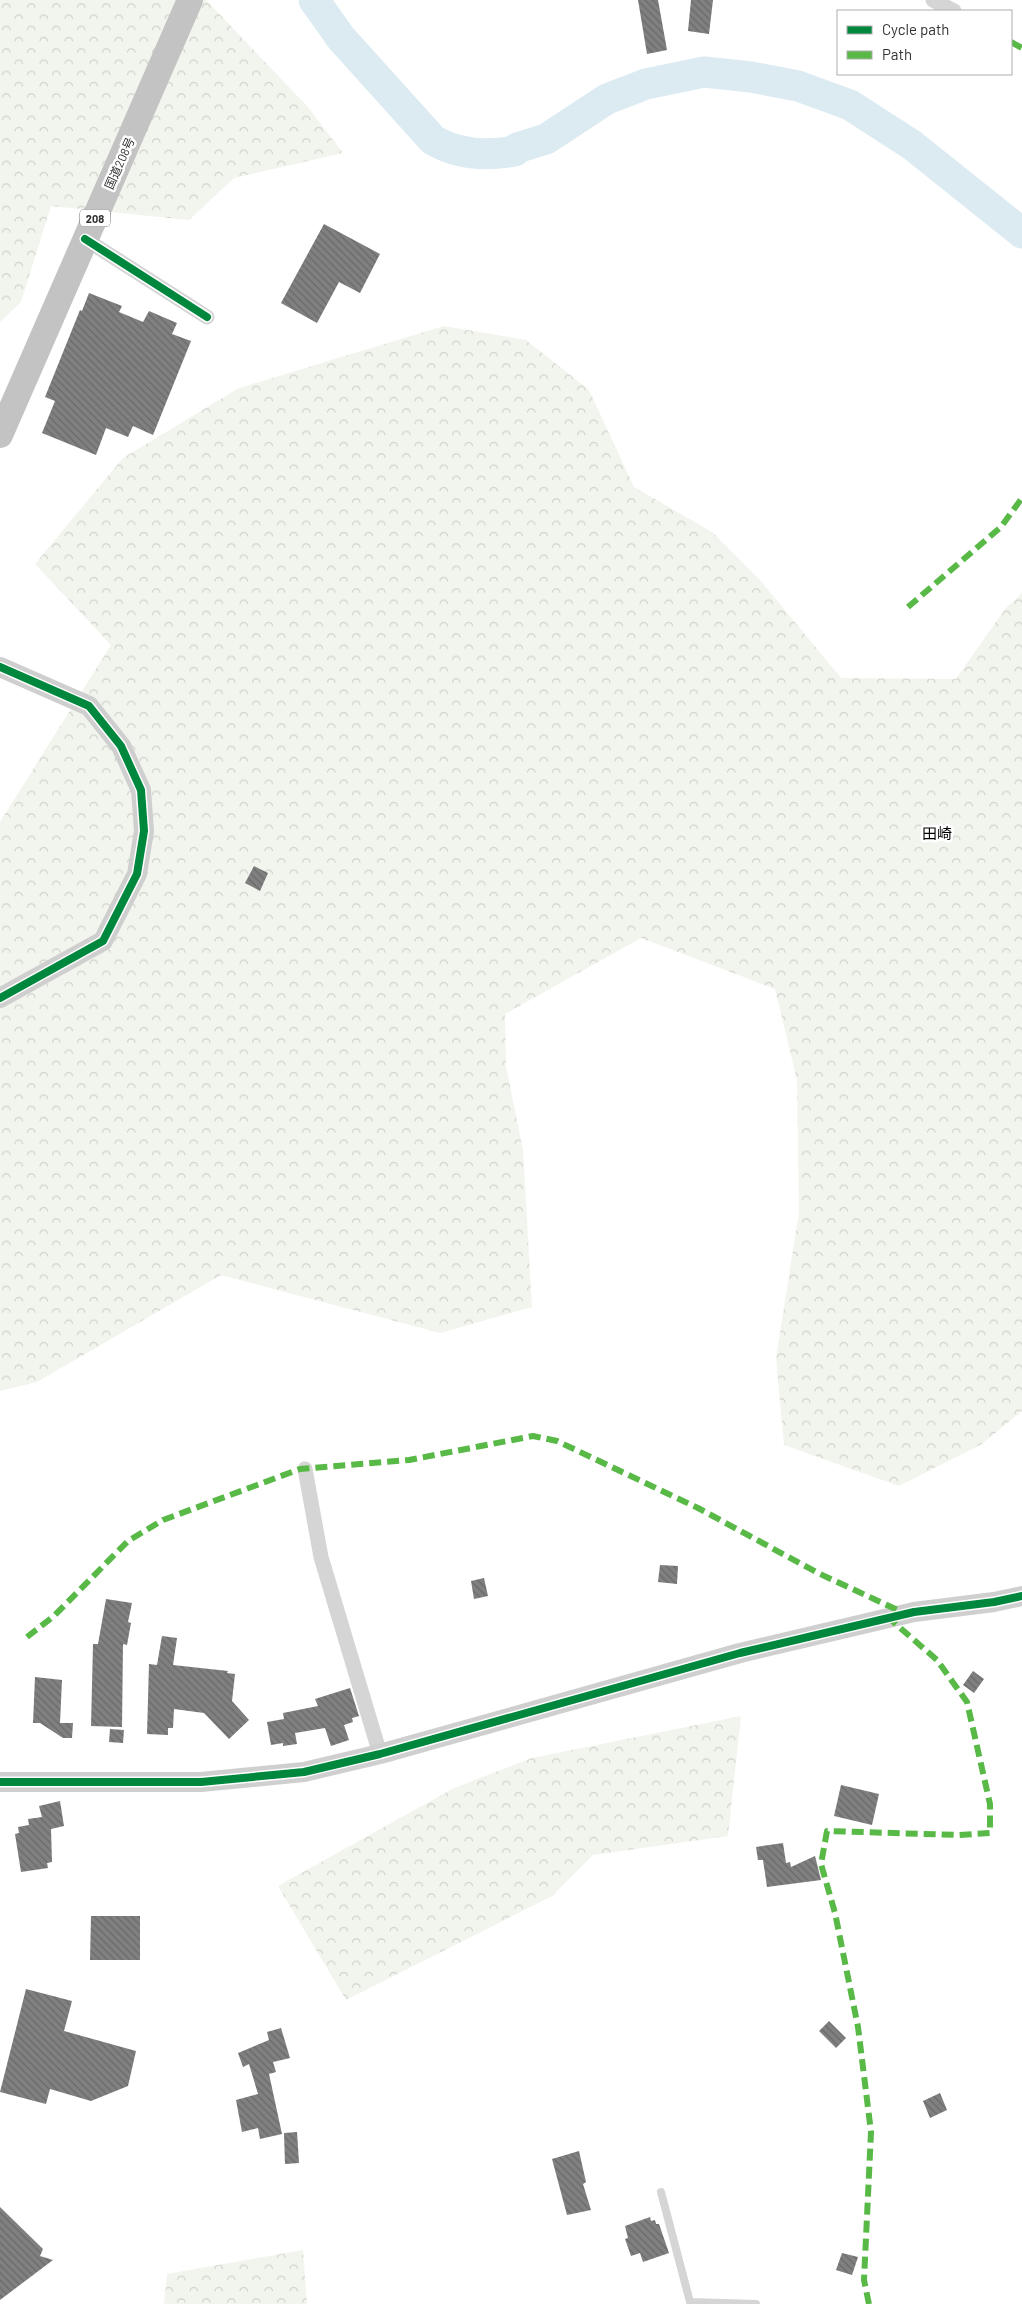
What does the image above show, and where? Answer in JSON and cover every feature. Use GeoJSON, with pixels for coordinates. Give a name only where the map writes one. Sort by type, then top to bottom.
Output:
{"type":"FeatureCollection","features":[{"type":"Feature","properties":{"kind":"highway","name":"国道208号"},"geometry":{"type":"LineString","coordinates":[[0,436],[190,0]]}},
{"type":"Feature","properties":{"kind":"street"},"geometry":{"type":"LineString","coordinates":[[933,0],[952,10]]}},
{"type":"Feature","properties":{"kind":"street"},"geometry":{"type":"LineString","coordinates":[[85,240],[207,317]]}},
{"type":"Feature","properties":{"kind":"street"},"geometry":{"type":"LineString","coordinates":[[0,667],[88,706],[121,746],[141,790],[144,831],[137,874],[103,942],[0,998]]}},
{"type":"Feature","properties":{"kind":"street"},"geometry":{"type":"LineString","coordinates":[[305,1469],[321,1558],[380,1754]]}},
{"type":"Feature","properties":{"kind":"street"},"geometry":{"type":"LineString","coordinates":[[0,1782],[201,1782],[304,1772],[380,1754],[740,1653],[914,1612],[994,1602],[1022,1596]]}},
{"type":"Feature","properties":{"kind":"lane"},"geometry":{"type":"LineString","coordinates":[[661,2192],[690,2302],[756,2304]]}},
{"type":"Feature","properties":{"kind":"green space"},"geometry":{"type":"Polygon","coordinates":[[[0,0],[206,0],[307,106],[343,153],[234,178],[189,220],[51,206],[21,302],[0,322],[0,0]]]}},
{"type":"Feature","properties":{"kind":"green space"},"geometry":{"type":"Polygon","coordinates":[[[444,326],[526,340],[589,390],[634,487],[712,532],[759,579],[841,678],[956,679],[1005,609],[1022,593],[1022,1411],[982,1444],[899,1486],[784,1445],[776,1358],[799,1212],[797,1080],[775,989],[641,938],[505,1014],[506,1067],[523,1150],[532,1307],[440,1333],[221,1275],[37,1382],[0,1391],[0,822],[111,645],[35,564],[123,458],[239,388],[444,326]]]}},
{"type":"Feature","properties":{"kind":"green space"},"geometry":{"type":"Polygon","coordinates":[[[741,1716],[728,1836],[593,1855],[552,1896],[346,2000],[278,1886],[454,1788],[532,1758],[741,1716]]]}},
{"type":"Feature","properties":{"kind":"green space"},"geometry":{"type":"Polygon","coordinates":[[[303,2250],[307,2304],[164,2304],[167,2274],[303,2250]]]}},
{"type":"Feature","properties":{"kind":"building"},"geometry":{"type":"Polygon","coordinates":[[[638,0],[658,0],[667,50],[647,54],[638,0]]]}},
{"type":"Feature","properties":{"kind":"building"},"geometry":{"type":"Polygon","coordinates":[[[691,0],[713,0],[709,34],[688,31],[691,0]]]}},
{"type":"Feature","properties":{"kind":"building"},"geometry":{"type":"Polygon","coordinates":[[[324,224],[380,254],[360,293],[339,282],[317,323],[281,303],[324,224]]]}},
{"type":"Feature","properties":{"kind":"building"},"geometry":{"type":"Polygon","coordinates":[[[89,293],[122,306],[119,312],[143,322],[149,311],[177,323],[172,334],[191,341],[153,435],[133,426],[128,437],[106,428],[96,455],[42,433],[55,401],[45,397],[80,310],[82,311],[89,293]]]}},
{"type":"Feature","properties":{"kind":"building"},"geometry":{"type":"Polygon","coordinates":[[[254,866],[268,873],[260,891],[245,883],[254,866]]]}},
{"type":"Feature","properties":{"kind":"building"},"geometry":{"type":"Polygon","coordinates":[[[660,1565],[678,1566],[677,1584],[658,1582],[660,1565]]]}},
{"type":"Feature","properties":{"kind":"building"},"geometry":{"type":"Polygon","coordinates":[[[484,1578],[488,1596],[474,1599],[471,1581],[484,1578]]]}},
{"type":"Feature","properties":{"kind":"building"},"geometry":{"type":"Polygon","coordinates":[[[106,1599],[132,1603],[128,1622],[131,1623],[127,1645],[123,1644],[122,1727],[91,1726],[93,1644],[98,1644],[106,1599]]]}},
{"type":"Feature","properties":{"kind":"building"},"geometry":{"type":"Polygon","coordinates":[[[162,1636],[177,1638],[173,1665],[228,1671],[227,1673],[235,1674],[232,1701],[249,1720],[229,1739],[204,1713],[174,1709],[173,1728],[168,1728],[168,1735],[147,1734],[149,1664],[157,1665],[162,1636]]]}},
{"type":"Feature","properties":{"kind":"building"},"geometry":{"type":"Polygon","coordinates":[[[973,1671],[984,1679],[974,1693],[963,1685],[973,1671]]]}},
{"type":"Feature","properties":{"kind":"building"},"geometry":{"type":"Polygon","coordinates":[[[35,1677],[62,1680],[60,1723],[73,1723],[72,1738],[63,1738],[40,1723],[33,1723],[35,1677]]]}},
{"type":"Feature","properties":{"kind":"building"},"geometry":{"type":"Polygon","coordinates":[[[350,1688],[359,1716],[352,1718],[353,1722],[344,1725],[349,1740],[331,1746],[325,1728],[295,1733],[297,1744],[283,1746],[283,1743],[271,1745],[267,1722],[284,1719],[283,1713],[318,1706],[315,1699],[350,1688]]]}},
{"type":"Feature","properties":{"kind":"building"},"geometry":{"type":"Polygon","coordinates":[[[110,1729],[124,1730],[123,1743],[109,1742],[110,1729]]]}},
{"type":"Feature","properties":{"kind":"building"},"geometry":{"type":"Polygon","coordinates":[[[841,1785],[879,1794],[872,1825],[834,1816],[841,1785]]]}},
{"type":"Feature","properties":{"kind":"building"},"geometry":{"type":"Polygon","coordinates":[[[60,1801],[64,1826],[51,1829],[52,1862],[47,1863],[48,1868],[21,1872],[15,1834],[19,1833],[18,1827],[29,1825],[28,1819],[42,1817],[39,1806],[60,1801]]]}},
{"type":"Feature","properties":{"kind":"building"},"geometry":{"type":"Polygon","coordinates":[[[783,1843],[786,1863],[790,1862],[791,1867],[815,1856],[821,1880],[767,1887],[763,1860],[758,1860],[756,1847],[783,1843]]]}},
{"type":"Feature","properties":{"kind":"building"},"geometry":{"type":"Polygon","coordinates":[[[91,1916],[140,1916],[140,1960],[90,1960],[91,1916]]]}},
{"type":"Feature","properties":{"kind":"building"},"geometry":{"type":"Polygon","coordinates":[[[26,1989],[72,2001],[64,2031],[136,2051],[128,2086],[91,2101],[50,2089],[46,2104],[0,2092],[26,1989]]]}},
{"type":"Feature","properties":{"kind":"building"},"geometry":{"type":"Polygon","coordinates":[[[829,2021],[846,2038],[836,2048],[819,2031],[829,2021]]]}},
{"type":"Feature","properties":{"kind":"building"},"geometry":{"type":"Polygon","coordinates":[[[281,2028],[290,2058],[273,2062],[276,2072],[269,2074],[282,2134],[260,2139],[258,2128],[242,2132],[236,2100],[258,2094],[249,2064],[243,2067],[238,2053],[269,2040],[267,2032],[281,2028]]]}},
{"type":"Feature","properties":{"kind":"building"},"geometry":{"type":"Polygon","coordinates":[[[940,2093],[947,2110],[930,2118],[923,2101],[940,2093]]]}},
{"type":"Feature","properties":{"kind":"building"},"geometry":{"type":"Polygon","coordinates":[[[297,2132],[299,2163],[285,2164],[284,2133],[297,2132]]]}},
{"type":"Feature","properties":{"kind":"building"},"geometry":{"type":"Polygon","coordinates":[[[579,2151],[586,2182],[583,2184],[591,2210],[567,2215],[552,2159],[579,2151]]]}},
{"type":"Feature","properties":{"kind":"building"},"geometry":{"type":"Polygon","coordinates":[[[0,2207],[43,2249],[40,2256],[53,2260],[0,2300],[0,2207]]]}},
{"type":"Feature","properties":{"kind":"building"},"geometry":{"type":"Polygon","coordinates":[[[650,2217],[651,2221],[655,2220],[656,2224],[659,2224],[669,2253],[643,2262],[640,2253],[631,2256],[625,2239],[628,2238],[625,2226],[650,2217]]]}},
{"type":"Feature","properties":{"kind":"building"},"geometry":{"type":"Polygon","coordinates":[[[842,2253],[858,2257],[852,2275],[836,2270],[842,2253]]]}},
{"type":"Feature","properties":{"kind":"waterway"},"geometry":{"type":"LineString","coordinates":[[314,0],[341,38],[433,140],[452,149],[483,154],[515,151],[517,148],[546,139],[607,99],[646,84],[704,72],[751,77],[798,86],[850,105],[912,145],[1022,233]]}},
{"type":"Feature","properties":{"kind":"marked path"},"geometry":{"type":"LineString","coordinates":[[1012,43],[1022,48]]}},
{"type":"Feature","properties":{"kind":"marked path"},"geometry":{"type":"LineString","coordinates":[[908,607],[1001,527],[1022,498]]}},
{"type":"Feature","properties":{"kind":"marked path"},"geometry":{"type":"LineString","coordinates":[[27,1637],[54,1616],[128,1541],[163,1520],[300,1469],[409,1460],[533,1436],[557,1441],[698,1508],[818,1573],[904,1613]]}},
{"type":"Feature","properties":{"kind":"marked path"},"geometry":{"type":"LineString","coordinates":[[869,2304],[864,2280],[871,2132],[858,2027],[835,1913],[821,1864],[827,1831],[959,1835],[990,1833],[990,1804],[967,1702],[937,1660],[890,1619]]}},
{"type":"Feature","properties":{"kind":"cycle path"},"geometry":{"type":"LineString","coordinates":[[85,239],[207,317]]}},
{"type":"Feature","properties":{"kind":"cycle path"},"geometry":{"type":"LineString","coordinates":[[0,667],[89,706],[121,746],[141,790],[144,831],[137,874],[103,941],[0,998]]}},
{"type":"Feature","properties":{"kind":"cycle path"},"geometry":{"type":"LineString","coordinates":[[0,1782],[201,1782],[304,1772],[380,1754],[740,1653],[914,1612],[994,1602],[1022,1596]]}},
{"type":"Feature","properties":{"kind":"district","name":"田崎"},"geometry":{"type":"Point","coordinates":[937,833]}}]}
